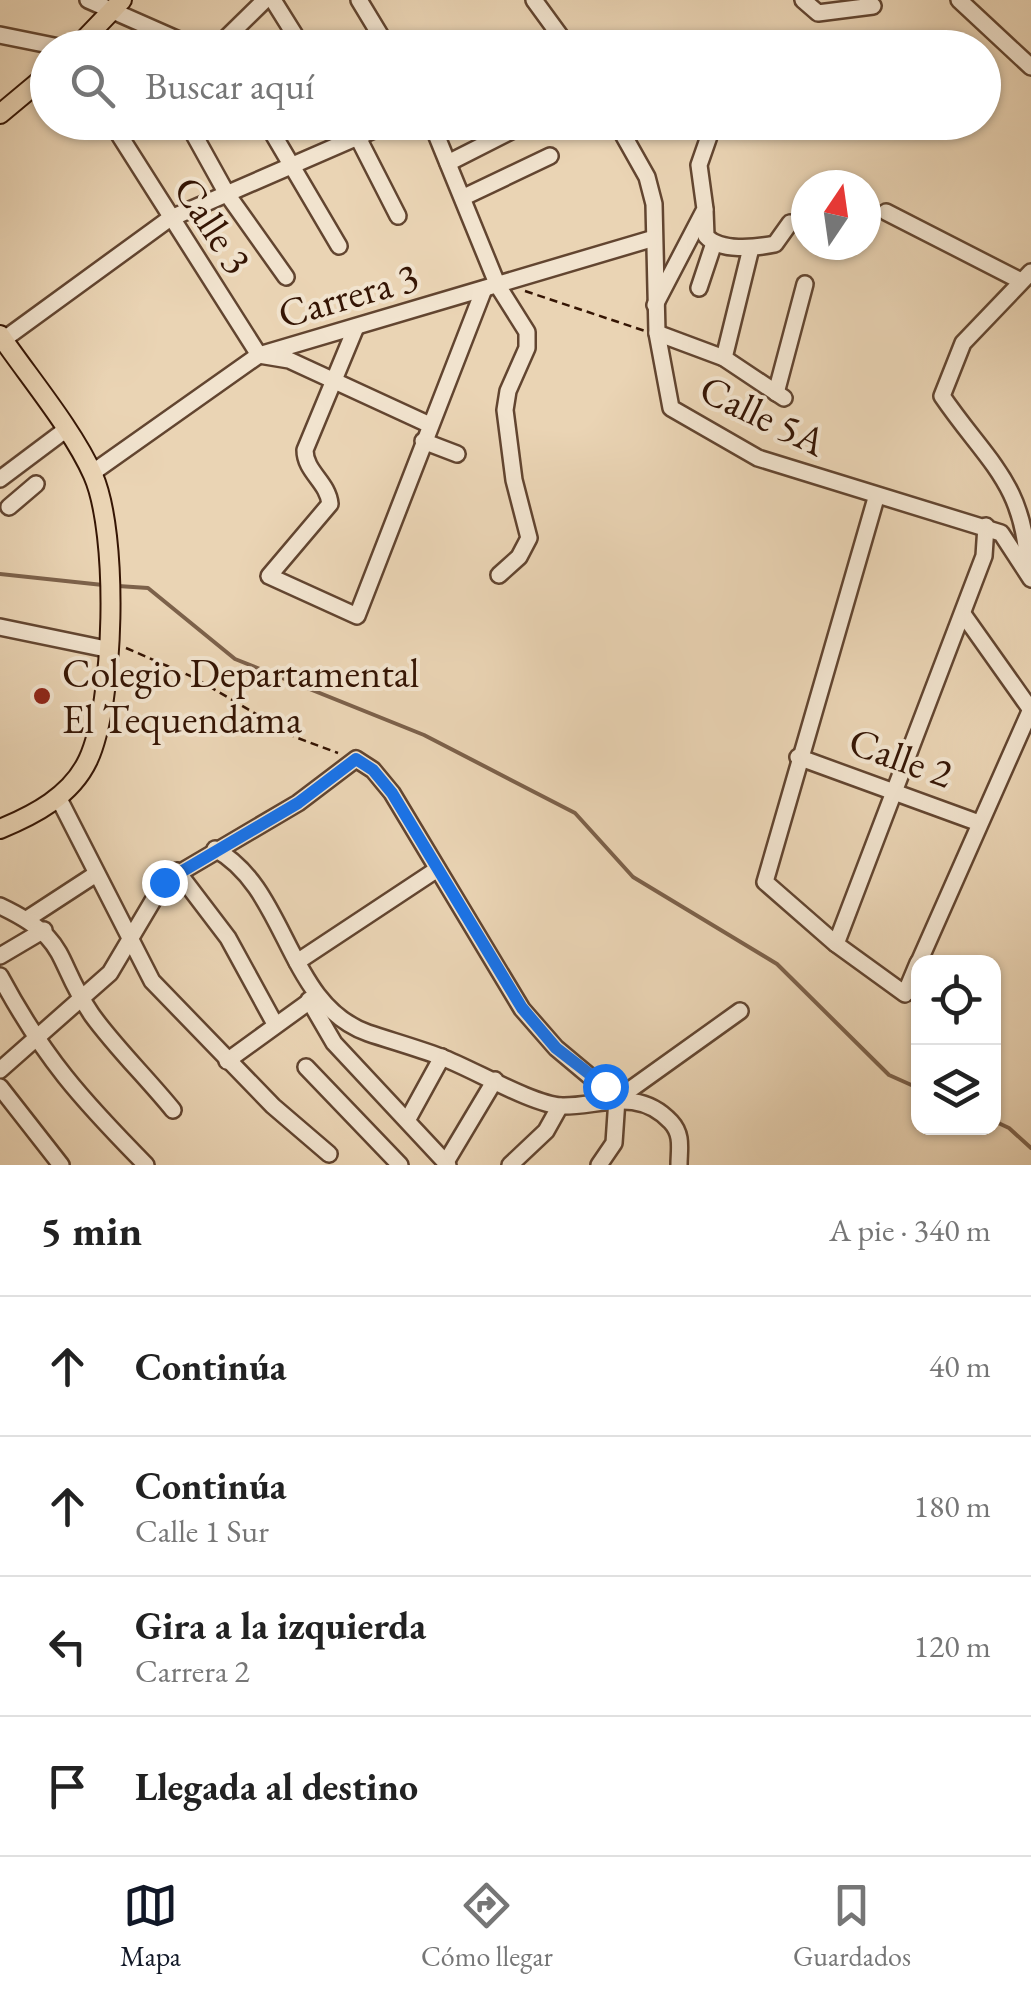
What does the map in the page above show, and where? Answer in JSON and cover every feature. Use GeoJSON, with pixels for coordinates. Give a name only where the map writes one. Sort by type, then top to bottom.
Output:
{"type":"FeatureCollection","features":[{"type":"Feature","properties":{"kind":"main road"},"geometry":{"type":"LineString","coordinates":[[94,30],[117,6]]}},
{"type":"Feature","properties":{"kind":"main road"},"geometry":{"type":"LineString","coordinates":[[0,114],[30,89]]}},
{"type":"Feature","properties":{"kind":"main road"},"geometry":{"type":"LineString","coordinates":[[0,829],[28,818],[58,796],[88,761],[101,716],[112,554],[107,517],[92,473],[4,347]]}},
{"type":"Feature","properties":{"kind":"street"},"geometry":{"type":"LineString","coordinates":[[88,0],[117,6],[148,30]]}},
{"type":"Feature","properties":{"kind":"street"},"geometry":{"type":"LineString","coordinates":[[234,30],[265,0]]}},
{"type":"Feature","properties":{"kind":"street"},"geometry":{"type":"LineString","coordinates":[[273,0],[292,30]]}},
{"type":"Feature","properties":{"kind":"street"},"geometry":{"type":"LineString","coordinates":[[359,0],[377,30]]}},
{"type":"Feature","properties":{"kind":"street"},"geometry":{"type":"LineString","coordinates":[[534,0],[556,30]]}},
{"type":"Feature","properties":{"kind":"street"},"geometry":{"type":"LineString","coordinates":[[802,0],[818,13],[872,6]]}},
{"type":"Feature","properties":{"kind":"street"},"geometry":{"type":"LineString","coordinates":[[959,0],[992,30]]}},
{"type":"Feature","properties":{"kind":"street"},"geometry":{"type":"LineString","coordinates":[[0,35],[30,41]]}},
{"type":"Feature","properties":{"kind":"street"},"geometry":{"type":"LineString","coordinates":[[1001,38],[1031,66]]}},
{"type":"Feature","properties":{"kind":"street","name":"Calle 3"},"geometry":{"type":"LineString","coordinates":[[123,140],[258,355]]}},
{"type":"Feature","properties":{"kind":"street"},"geometry":{"type":"LineString","coordinates":[[197,140],[228,194],[286,277]]}},
{"type":"Feature","properties":{"kind":"street"},"geometry":{"type":"LineString","coordinates":[[276,140],[339,246]]}},
{"type":"Feature","properties":{"kind":"street"},"geometry":{"type":"LineString","coordinates":[[4,347],[170,219],[355,140]]}},
{"type":"Feature","properties":{"kind":"street"},"geometry":{"type":"LineString","coordinates":[[361,140],[398,216]]}},
{"type":"Feature","properties":{"kind":"street"},"geometry":{"type":"LineString","coordinates":[[439,140],[495,286],[527,332],[527,348],[508,391],[506,410],[514,480],[529,538],[519,557],[499,575]]}},
{"type":"Feature","properties":{"kind":"street"},"geometry":{"type":"LineString","coordinates":[[448,162],[493,140]]}},
{"type":"Feature","properties":{"kind":"street","name":"Calle 5A"},"geometry":{"type":"LineString","coordinates":[[626,140],[647,177],[654,204],[651,239],[656,333],[665,392],[680,414],[758,458],[876,498],[986,526]]}},
{"type":"Feature","properties":{"kind":"street"},"geometry":{"type":"LineString","coordinates":[[708,140],[700,165],[706,236],[714,243],[751,248],[775,244],[790,223]]}},
{"type":"Feature","properties":{"kind":"street"},"geometry":{"type":"LineString","coordinates":[[464,198],[550,156]]}},
{"type":"Feature","properties":{"kind":"street"},"geometry":{"type":"LineString","coordinates":[[655,305],[705,209]]}},
{"type":"Feature","properties":{"kind":"street"},"geometry":{"type":"LineString","coordinates":[[886,212],[1026,277],[963,343],[942,396],[1009,484],[1026,528],[1030,576]]}},
{"type":"Feature","properties":{"kind":"street","name":"Carrera 3"},"geometry":{"type":"LineString","coordinates":[[92,473],[258,355],[651,239]]}},
{"type":"Feature","properties":{"kind":"street"},"geometry":{"type":"LineString","coordinates":[[699,288],[714,243]]}},
{"type":"Feature","properties":{"kind":"street"},"geometry":{"type":"LineString","coordinates":[[724,358],[751,248]]}},
{"type":"Feature","properties":{"kind":"street"},"geometry":{"type":"LineString","coordinates":[[656,333],[724,358],[780,396],[805,284]]}},
{"type":"Feature","properties":{"kind":"street"},"geometry":{"type":"LineString","coordinates":[[356,326],[305,458],[329,493],[330,504],[269,576],[357,616],[426,433],[495,286]]}},
{"type":"Feature","properties":{"kind":"street"},"geometry":{"type":"LineString","coordinates":[[258,355],[289,360],[334,381],[457,454]]}},
{"type":"Feature","properties":{"kind":"street"},"geometry":{"type":"LineString","coordinates":[[9,507],[30,489],[4,476],[64,430]]}},
{"type":"Feature","properties":{"kind":"street"},"geometry":{"type":"LineString","coordinates":[[876,498],[798,756],[765,882],[836,944],[905,994],[911,981]]}},
{"type":"Feature","properties":{"kind":"street"},"geometry":{"type":"LineString","coordinates":[[836,944],[892,788],[984,556],[986,526],[1001,533],[1030,576]]}},
{"type":"Feature","properties":{"kind":"street"},"geometry":{"type":"LineString","coordinates":[[922,955],[1031,710],[963,614]]}},
{"type":"Feature","properties":{"kind":"street"},"geometry":{"type":"LineString","coordinates":[[0,627],[106,644]]}},
{"type":"Feature","properties":{"kind":"street","name":"Calle 2"},"geometry":{"type":"LineString","coordinates":[[798,756],[892,788],[979,824]]}},
{"type":"Feature","properties":{"kind":"street"},"geometry":{"type":"LineString","coordinates":[[0,1070],[85,999],[130,944],[164,882],[298,803],[356,759],[373,770],[392,793],[522,1008],[548,1040],[617,1099],[670,1121],[681,1138],[679,1165]]}},
{"type":"Feature","properties":{"kind":"street"},"geometry":{"type":"LineString","coordinates":[[58,796],[152,981],[227,1061],[329,1154]]}},
{"type":"Feature","properties":{"kind":"street"},"geometry":{"type":"LineString","coordinates":[[215,849],[232,858],[248,880],[298,962],[334,1043],[447,1164],[495,1080]]}},
{"type":"Feature","properties":{"kind":"street"},"geometry":{"type":"LineString","coordinates":[[298,962],[436,870]]}},
{"type":"Feature","properties":{"kind":"street"},"geometry":{"type":"LineString","coordinates":[[178,872],[228,938],[275,1024]]}},
{"type":"Feature","properties":{"kind":"street"},"geometry":{"type":"LineString","coordinates":[[27,919],[96,874]]}},
{"type":"Feature","properties":{"kind":"street"},"geometry":{"type":"LineString","coordinates":[[0,906],[44,930],[91,1013],[174,1110]]}},
{"type":"Feature","properties":{"kind":"street"},"geometry":{"type":"LineString","coordinates":[[0,956],[44,930]]}},
{"type":"Feature","properties":{"kind":"street"},"geometry":{"type":"LineString","coordinates":[[0,976],[35,1042],[84,1103],[141,1163]]}},
{"type":"Feature","properties":{"kind":"street"},"geometry":{"type":"LineString","coordinates":[[227,1061],[313,998]]}},
{"type":"Feature","properties":{"kind":"street"},"geometry":{"type":"LineString","coordinates":[[313,998],[347,1025],[442,1057],[560,1106],[617,1099],[740,1012]]}},
{"type":"Feature","properties":{"kind":"street"},"geometry":{"type":"LineString","coordinates":[[408,1119],[442,1057]]}},
{"type":"Feature","properties":{"kind":"street"},"geometry":{"type":"LineString","coordinates":[[306,1066],[400,1165]]}},
{"type":"Feature","properties":{"kind":"street"},"geometry":{"type":"LineString","coordinates":[[0,1087],[61,1165]]}},
{"type":"Feature","properties":{"kind":"street"},"geometry":{"type":"LineString","coordinates":[[599,1165],[614,1143],[617,1099]]}},
{"type":"Feature","properties":{"kind":"street"},"geometry":{"type":"LineString","coordinates":[[510,1165],[546,1130],[560,1106]]}},
{"type":"Feature","properties":{"kind":"path"},"geometry":{"type":"LineString","coordinates":[[495,286],[551,297],[623,326],[656,333]]}},
{"type":"Feature","properties":{"kind":"path"},"geometry":{"type":"LineString","coordinates":[[106,644],[195,678],[295,737],[356,759]]}},
{"type":"Feature","properties":{"kind":"waterway"},"geometry":{"type":"LineString","coordinates":[[0,574],[103,585]]}},
{"type":"Feature","properties":{"kind":"waterway"},"geometry":{"type":"LineString","coordinates":[[118,586],[148,588],[235,659],[424,735],[575,813],[633,877],[777,964],[889,1075],[911,1085]]}},
{"type":"Feature","properties":{"kind":"waterway"},"geometry":{"type":"LineString","coordinates":[[1001,1124],[1031,1148]]}},
{"type":"Feature","properties":{"kind":"place","name":"Colegio Departamental El Tequendama"},"geometry":{"type":"Point","coordinates":[42,696]}},
{"type":"Feature","properties":{"kind":"route"},"geometry":{"type":"LineString","coordinates":[[164,882],[298,803],[336,778],[356,759],[373,770],[392,793],[522,1008],[556,1048],[605,1086]]}}]}
